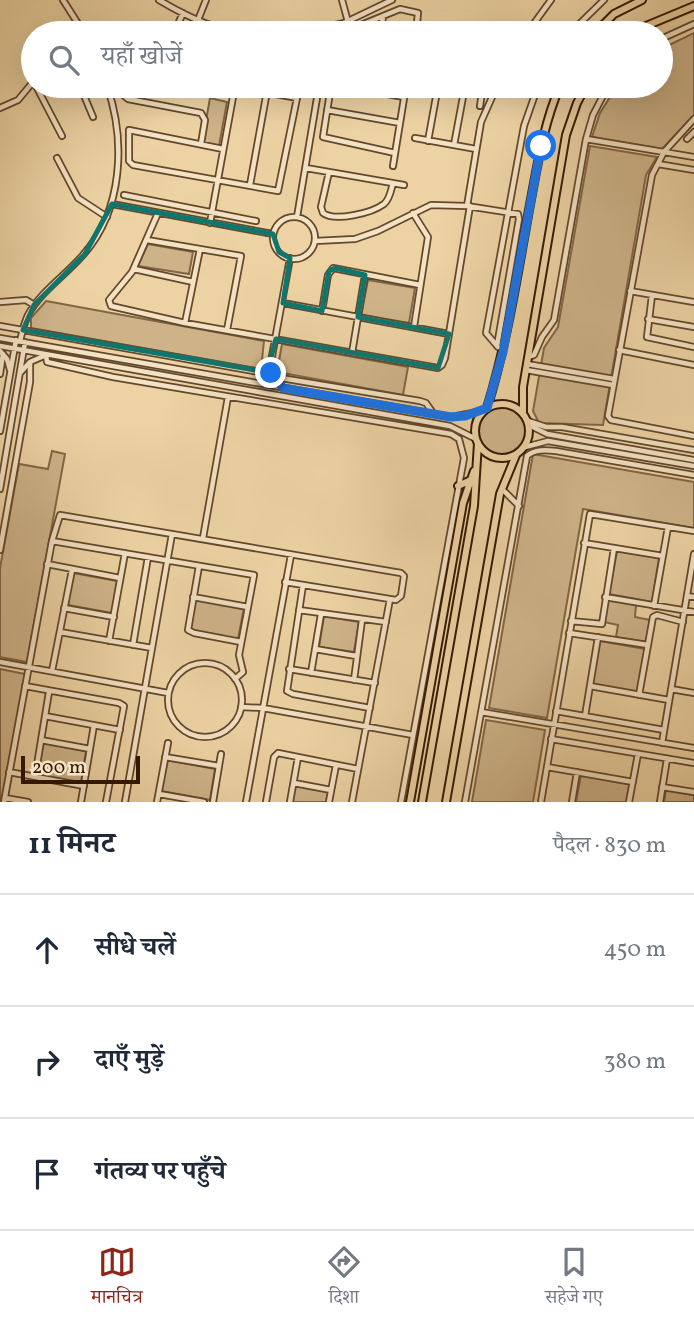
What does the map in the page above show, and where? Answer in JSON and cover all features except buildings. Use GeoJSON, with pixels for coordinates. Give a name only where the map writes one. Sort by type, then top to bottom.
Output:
{"type":"FeatureCollection","features":[{"type":"Feature","properties":{"kind":"main road"},"geometry":{"type":"LineString","coordinates":[[607,21],[642,0]]}},
{"type":"Feature","properties":{"kind":"main road"},"geometry":{"type":"LineString","coordinates":[[658,21],[694,6]]}},
{"type":"Feature","properties":{"kind":"main road"},"geometry":{"type":"LineString","coordinates":[[422,802],[474,506],[478,457],[476,424],[485,410],[503,352],[541,146],[555,98]]}},
{"type":"Feature","properties":{"kind":"main road"},"geometry":{"type":"LineString","coordinates":[[446,802],[502,488],[516,455],[525,447],[530,435],[529,423],[523,412],[523,387],[566,135],[580,98]]}},
{"type":"Feature","properties":{"kind":"main road"},"geometry":{"type":"LineString","coordinates":[[485,410],[500,403],[511,405],[523,412]]}},
{"type":"Feature","properties":{"kind":"main road"},"geometry":{"type":"LineString","coordinates":[[477,441],[484,451],[494,457],[502,459],[516,455]]}},
{"type":"Feature","properties":{"kind":"main road"},"geometry":{"type":"LineString","coordinates":[[410,802],[463,503],[478,457]]}},
{"type":"Feature","properties":{"kind":"main road"},"geometry":{"type":"LineString","coordinates":[[458,486],[471,480]]}},
{"type":"Feature","properties":{"kind":"street"},"geometry":{"type":"LineString","coordinates":[[63,0],[77,21]]}},
{"type":"Feature","properties":{"kind":"street"},"geometry":{"type":"LineString","coordinates":[[159,0],[201,21]]}},
{"type":"Feature","properties":{"kind":"street"},"geometry":{"type":"LineString","coordinates":[[198,20],[206,0]]}},
{"type":"Feature","properties":{"kind":"street"},"geometry":{"type":"LineString","coordinates":[[342,0],[348,21]]}},
{"type":"Feature","properties":{"kind":"street"},"geometry":{"type":"LineString","coordinates":[[350,21],[391,0]]}},
{"type":"Feature","properties":{"kind":"street"},"geometry":{"type":"LineString","coordinates":[[536,21],[551,0]]}},
{"type":"Feature","properties":{"kind":"street"},"geometry":{"type":"LineString","coordinates":[[582,21],[604,0]]}},
{"type":"Feature","properties":{"kind":"street"},"geometry":{"type":"LineString","coordinates":[[370,21],[400,9],[418,13],[417,21]]}},
{"type":"Feature","properties":{"kind":"street"},"geometry":{"type":"LineString","coordinates":[[179,21],[183,13]]}},
{"type":"Feature","properties":{"kind":"street"},"geometry":{"type":"LineString","coordinates":[[382,21],[383,15]]}},
{"type":"Feature","properties":{"kind":"street"},"geometry":{"type":"LineString","coordinates":[[673,34],[694,24]]}},
{"type":"Feature","properties":{"kind":"street"},"geometry":{"type":"LineString","coordinates":[[0,108],[21,97]]}},
{"type":"Feature","properties":{"kind":"street"},"geometry":{"type":"LineString","coordinates":[[42,98],[62,136]]}},
{"type":"Feature","properties":{"kind":"street"},"geometry":{"type":"LineString","coordinates":[[85,98],[93,117]]}},
{"type":"Feature","properties":{"kind":"street"},"geometry":{"type":"LineString","coordinates":[[0,428],[15,349],[20,341],[26,317],[34,305],[85,254],[112,204],[119,157],[118,128],[110,98]]}},
{"type":"Feature","properties":{"kind":"street"},"geometry":{"type":"LineString","coordinates":[[127,98],[201,113],[205,120],[201,144]]}},
{"type":"Feature","properties":{"kind":"street"},"geometry":{"type":"LineString","coordinates":[[210,223],[233,98]]}},
{"type":"Feature","properties":{"kind":"street"},"geometry":{"type":"LineString","coordinates":[[250,185],[266,98]]}},
{"type":"Feature","properties":{"kind":"street"},"geometry":{"type":"LineString","coordinates":[[128,130],[129,161],[133,165],[276,192],[280,188],[297,98]]}},
{"type":"Feature","properties":{"kind":"street"},"geometry":{"type":"LineString","coordinates":[[297,217],[317,98]]}},
{"type":"Feature","properties":{"kind":"street"},"geometry":{"type":"LineString","coordinates":[[329,98],[323,137],[395,153]]}},
{"type":"Feature","properties":{"kind":"street"},"geometry":{"type":"LineString","coordinates":[[393,166],[404,98]]}},
{"type":"Feature","properties":{"kind":"street"},"geometry":{"type":"LineString","coordinates":[[428,141],[436,98]]}},
{"type":"Feature","properties":{"kind":"street"},"geometry":{"type":"LineString","coordinates":[[454,145],[462,98]]}},
{"type":"Feature","properties":{"kind":"street"},"geometry":{"type":"LineString","coordinates":[[480,106],[481,98]]}},
{"type":"Feature","properties":{"kind":"street"},"geometry":{"type":"LineString","coordinates":[[158,213],[134,269],[109,300],[111,306],[185,323],[438,368],[443,363],[449,334],[481,122],[492,98]]}},
{"type":"Feature","properties":{"kind":"street"},"geometry":{"type":"LineString","coordinates":[[503,352],[486,333],[524,126],[534,98]]}},
{"type":"Feature","properties":{"kind":"street"},"geometry":{"type":"LineString","coordinates":[[602,98],[586,139],[554,320],[527,364],[613,382]]}},
{"type":"Feature","properties":{"kind":"street"},"geometry":{"type":"LineString","coordinates":[[327,110],[400,123]]}},
{"type":"Feature","properties":{"kind":"street"},"geometry":{"type":"LineString","coordinates":[[694,119],[664,152],[652,175],[608,416],[610,419],[694,436]]}},
{"type":"Feature","properties":{"kind":"street"},"geometry":{"type":"LineString","coordinates":[[118,128],[223,149]]}},
{"type":"Feature","properties":{"kind":"street"},"geometry":{"type":"LineString","coordinates":[[687,139],[694,132]]}},
{"type":"Feature","properties":{"kind":"street"},"geometry":{"type":"LineString","coordinates":[[415,138],[476,149]]}},
{"type":"Feature","properties":{"kind":"street"},"geometry":{"type":"LineString","coordinates":[[586,139],[694,157]]}},
{"type":"Feature","properties":{"kind":"street"},"geometry":{"type":"LineString","coordinates":[[57,158],[78,198],[107,217]]}},
{"type":"Feature","properties":{"kind":"street"},"geometry":{"type":"LineString","coordinates":[[658,164],[694,170]]}},
{"type":"Feature","properties":{"kind":"street"},"geometry":{"type":"LineString","coordinates":[[306,168],[404,185]]}},
{"type":"Feature","properties":{"kind":"street"},"geometry":{"type":"LineString","coordinates":[[329,172],[321,207],[323,213],[332,217],[360,214],[382,205],[388,198],[393,183]]}},
{"type":"Feature","properties":{"kind":"street"},"geometry":{"type":"LineString","coordinates":[[124,195],[256,221]]}},
{"type":"Feature","properties":{"kind":"street"},"geometry":{"type":"LineString","coordinates":[[112,204],[273,234]]}},
{"type":"Feature","properties":{"kind":"street"},"geometry":{"type":"LineString","coordinates":[[315,241],[355,239],[378,231],[430,205],[468,206],[518,214],[497,346]]}},
{"type":"Feature","properties":{"kind":"street"},"geometry":{"type":"LineString","coordinates":[[413,213],[428,235],[414,327]]}},
{"type":"Feature","properties":{"kind":"street"},"geometry":{"type":"LineString","coordinates":[[290,217],[297,217],[312,228],[315,241],[303,257],[290,258],[279,252],[273,241],[273,234],[279,223],[290,217]]}},
{"type":"Feature","properties":{"kind":"street"},"geometry":{"type":"LineString","coordinates":[[147,240],[242,256],[227,330]]}},
{"type":"Feature","properties":{"kind":"street"},"geometry":{"type":"LineString","coordinates":[[185,323],[200,249]]}},
{"type":"Feature","properties":{"kind":"street"},"geometry":{"type":"LineString","coordinates":[[267,385],[290,258]]}},
{"type":"Feature","properties":{"kind":"street"},"geometry":{"type":"LineString","coordinates":[[322,311],[331,270],[335,268],[420,285]]}},
{"type":"Feature","properties":{"kind":"street"},"geometry":{"type":"LineString","coordinates":[[134,269],[193,282]]}},
{"type":"Feature","properties":{"kind":"street"},"geometry":{"type":"LineString","coordinates":[[352,353],[365,275]]}},
{"type":"Feature","properties":{"kind":"street"},"geometry":{"type":"LineString","coordinates":[[630,291],[694,302]]}},
{"type":"Feature","properties":{"kind":"street"},"geometry":{"type":"LineString","coordinates":[[652,295],[646,335],[648,338],[694,347]]}},
{"type":"Feature","properties":{"kind":"street"},"geometry":{"type":"LineString","coordinates":[[0,302],[26,300],[34,305]]}},
{"type":"Feature","properties":{"kind":"street"},"geometry":{"type":"LineString","coordinates":[[282,303],[449,334]]}},
{"type":"Feature","properties":{"kind":"street"},"geometry":{"type":"LineString","coordinates":[[649,319],[694,327]]}},
{"type":"Feature","properties":{"kind":"street"},"geometry":{"type":"LineString","coordinates":[[0,326],[420,401],[426,403],[433,414]]}},
{"type":"Feature","properties":{"kind":"street"},"geometry":{"type":"LineString","coordinates":[[0,338],[451,417],[485,410]]}},
{"type":"Feature","properties":{"kind":"street"},"geometry":{"type":"LineString","coordinates":[[0,489],[24,351],[20,341]]}},
{"type":"Feature","properties":{"kind":"street"},"geometry":{"type":"LineString","coordinates":[[1,351],[15,349],[450,426],[477,441]]}},
{"type":"Feature","properties":{"kind":"street"},"geometry":{"type":"LineString","coordinates":[[619,350],[694,365]]}},
{"type":"Feature","properties":{"kind":"street"},"geometry":{"type":"LineString","coordinates":[[1,351],[11,371]]}},
{"type":"Feature","properties":{"kind":"street"},"geometry":{"type":"LineString","coordinates":[[0,374],[1,351]]}},
{"type":"Feature","properties":{"kind":"street"},"geometry":{"type":"LineString","coordinates":[[20,373],[30,362],[46,355]]}},
{"type":"Feature","properties":{"kind":"street"},"geometry":{"type":"LineString","coordinates":[[46,355],[47,362],[113,377],[419,428],[451,434],[459,439],[464,456],[401,802]]}},
{"type":"Feature","properties":{"kind":"street"},"geometry":{"type":"LineString","coordinates":[[0,550],[30,382],[30,362]]}},
{"type":"Feature","properties":{"kind":"street"},"geometry":{"type":"LineString","coordinates":[[108,366],[113,377]]}},
{"type":"Feature","properties":{"kind":"street"},"geometry":{"type":"LineString","coordinates":[[122,378],[128,370]]}},
{"type":"Feature","properties":{"kind":"street"},"geometry":{"type":"LineString","coordinates":[[253,382],[270,373]]}},
{"type":"Feature","properties":{"kind":"street"},"geometry":{"type":"LineString","coordinates":[[270,373],[283,388]]}},
{"type":"Feature","properties":{"kind":"street"},"geometry":{"type":"LineString","coordinates":[[203,538],[228,397]]}},
{"type":"Feature","properties":{"kind":"street"},"geometry":{"type":"LineString","coordinates":[[14,408],[22,423]]}},
{"type":"Feature","properties":{"kind":"street"},"geometry":{"type":"LineString","coordinates":[[419,428],[426,422]]}},
{"type":"Feature","properties":{"kind":"street"},"geometry":{"type":"LineString","coordinates":[[529,423],[694,450]]}},
{"type":"Feature","properties":{"kind":"street"},"geometry":{"type":"LineString","coordinates":[[529,423],[547,434],[694,460]]}},
{"type":"Feature","properties":{"kind":"street"},"geometry":{"type":"LineString","coordinates":[[525,447],[548,441],[694,466]]}},
{"type":"Feature","properties":{"kind":"street"},"geometry":{"type":"LineString","coordinates":[[465,802],[527,456],[544,450],[694,475]]}},
{"type":"Feature","properties":{"kind":"street"},"geometry":{"type":"LineString","coordinates":[[502,488],[519,506]]}},
{"type":"Feature","properties":{"kind":"street"},"geometry":{"type":"LineString","coordinates":[[541,802],[589,516],[591,513],[694,531]]}},
{"type":"Feature","properties":{"kind":"street"},"geometry":{"type":"LineString","coordinates":[[28,802],[5,800],[47,564],[60,515],[401,573],[404,576],[401,596],[396,600],[285,582]]}},
{"type":"Feature","properties":{"kind":"street"},"geometry":{"type":"LineString","coordinates":[[654,606],[668,527]]}},
{"type":"Feature","properties":{"kind":"street"},"geometry":{"type":"LineString","coordinates":[[125,802],[172,534]]}},
{"type":"Feature","properties":{"kind":"street"},"geometry":{"type":"LineString","coordinates":[[52,541],[254,575],[239,657],[243,672],[235,679]]}},
{"type":"Feature","properties":{"kind":"street"},"geometry":{"type":"LineString","coordinates":[[584,543],[663,556]]}},
{"type":"Feature","properties":{"kind":"street"},"geometry":{"type":"LineString","coordinates":[[571,621],[600,624],[614,548]]}},
{"type":"Feature","properties":{"kind":"street"},"geometry":{"type":"LineString","coordinates":[[109,641],[125,553]]}},
{"type":"Feature","properties":{"kind":"street"},"geometry":{"type":"LineString","coordinates":[[662,743],[694,554]]}},
{"type":"Feature","properties":{"kind":"street"},"geometry":{"type":"LineString","coordinates":[[246,802],[290,555]]}},
{"type":"Feature","properties":{"kind":"street"},"geometry":{"type":"LineString","coordinates":[[133,645],[148,557]]}},
{"type":"Feature","properties":{"kind":"street"},"geometry":{"type":"LineString","coordinates":[[47,564],[120,578]]}},
{"type":"Feature","properties":{"kind":"street"},"geometry":{"type":"LineString","coordinates":[[199,566],[189,631],[241,642]]}},
{"type":"Feature","properties":{"kind":"street"},"geometry":{"type":"LineString","coordinates":[[52,671],[72,570]]}},
{"type":"Feature","properties":{"kind":"street"},"geometry":{"type":"LineString","coordinates":[[303,585],[286,690],[288,693],[370,708]]}},
{"type":"Feature","properties":{"kind":"street"},"geometry":{"type":"LineString","coordinates":[[687,596],[694,597]]}},
{"type":"Feature","properties":{"kind":"street"},"geometry":{"type":"LineString","coordinates":[[193,597],[248,607]]}},
{"type":"Feature","properties":{"kind":"street"},"geometry":{"type":"LineString","coordinates":[[605,597],[694,612]]}},
{"type":"Feature","properties":{"kind":"street"},"geometry":{"type":"LineString","coordinates":[[352,802],[390,599]]}},
{"type":"Feature","properties":{"kind":"street"},"geometry":{"type":"LineString","coordinates":[[64,608],[114,617]]}},
{"type":"Feature","properties":{"kind":"street"},"geometry":{"type":"LineString","coordinates":[[299,610],[386,622]]}},
{"type":"Feature","properties":{"kind":"street"},"geometry":{"type":"LineString","coordinates":[[311,673],[321,614]]}},
{"type":"Feature","properties":{"kind":"street"},"geometry":{"type":"LineString","coordinates":[[639,695],[655,616],[682,622]]}},
{"type":"Feature","properties":{"kind":"street"},"geometry":{"type":"LineString","coordinates":[[354,680],[362,620]]}},
{"type":"Feature","properties":{"kind":"street"},"geometry":{"type":"LineString","coordinates":[[60,632],[152,648]]}},
{"type":"Feature","properties":{"kind":"street"},"geometry":{"type":"LineString","coordinates":[[569,633],[648,645]]}},
{"type":"Feature","properties":{"kind":"street"},"geometry":{"type":"LineString","coordinates":[[585,716],[598,638]]}},
{"type":"Feature","properties":{"kind":"street"},"geometry":{"type":"LineString","coordinates":[[315,649],[356,656]]}},
{"type":"Feature","properties":{"kind":"street"},"geometry":{"type":"LineString","coordinates":[[0,662],[168,693]]}},
{"type":"Feature","properties":{"kind":"street"},"geometry":{"type":"LineString","coordinates":[[197,663],[218,665],[235,679],[241,692],[241,707],[230,727],[209,737],[198,736],[187,732],[171,716],[168,693],[178,674],[197,663]]}},
{"type":"Feature","properties":{"kind":"street"},"geometry":{"type":"LineString","coordinates":[[289,669],[374,683]]}},
{"type":"Feature","properties":{"kind":"street"},"geometry":{"type":"LineString","coordinates":[[25,686],[122,705],[124,709],[106,802]]}},
{"type":"Feature","properties":{"kind":"street"},"geometry":{"type":"LineString","coordinates":[[590,686],[669,700]]}},
{"type":"Feature","properties":{"kind":"street"},"geometry":{"type":"LineString","coordinates":[[671,689],[694,693]]}},
{"type":"Feature","properties":{"kind":"street"},"geometry":{"type":"LineString","coordinates":[[36,777],[49,692]]}},
{"type":"Feature","properties":{"kind":"street"},"geometry":{"type":"LineString","coordinates":[[241,707],[263,708],[413,735]]}},
{"type":"Feature","properties":{"kind":"street"},"geometry":{"type":"LineString","coordinates":[[556,711],[664,730]]}},
{"type":"Feature","properties":{"kind":"street"},"geometry":{"type":"LineString","coordinates":[[481,712],[694,748]]}},
{"type":"Feature","properties":{"kind":"street"},"geometry":{"type":"LineString","coordinates":[[45,716],[120,730]]}},
{"type":"Feature","properties":{"kind":"street"},"geometry":{"type":"LineString","coordinates":[[81,802],[94,725]]}},
{"type":"Feature","properties":{"kind":"street"},"geometry":{"type":"LineString","coordinates":[[551,739],[694,763]]}},
{"type":"Feature","properties":{"kind":"street"},"geometry":{"type":"LineString","coordinates":[[41,740],[90,749]]}},
{"type":"Feature","properties":{"kind":"street"},"geometry":{"type":"LineString","coordinates":[[157,802],[168,744]]}},
{"type":"Feature","properties":{"kind":"street"},"geometry":{"type":"LineString","coordinates":[[266,802],[275,755],[281,753],[358,769]]}},
{"type":"Feature","properties":{"kind":"street"},"geometry":{"type":"LineString","coordinates":[[213,802],[221,754]]}},
{"type":"Feature","properties":{"kind":"street"},"geometry":{"type":"LineString","coordinates":[[629,802],[638,754]]}},
{"type":"Feature","properties":{"kind":"street"},"geometry":{"type":"LineString","coordinates":[[165,757],[219,766]]}},
{"type":"Feature","properties":{"kind":"street"},"geometry":{"type":"LineString","coordinates":[[290,802],[298,757]]}},
{"type":"Feature","properties":{"kind":"street"},"geometry":{"type":"LineString","coordinates":[[660,802],[667,759]]}},
{"type":"Feature","properties":{"kind":"street"},"geometry":{"type":"LineString","coordinates":[[329,802],[336,765]]}},
{"type":"Feature","properties":{"kind":"street"},"geometry":{"type":"LineString","coordinates":[[547,766],[633,782]]}},
{"type":"Feature","properties":{"kind":"street"},"geometry":{"type":"LineString","coordinates":[[9,772],[84,786]]}},
{"type":"Feature","properties":{"kind":"street"},"geometry":{"type":"LineString","coordinates":[[572,802],[577,772]]}},
{"type":"Feature","properties":{"kind":"street"},"geometry":{"type":"LineString","coordinates":[[294,783],[331,790]]}},
{"type":"Feature","properties":{"kind":"street"},"geometry":{"type":"LineString","coordinates":[[662,787],[694,792]]}},
{"type":"Feature","properties":{"kind":"street"},"geometry":{"type":"LineString","coordinates":[[159,794],[204,802]]}},
{"type":"Feature","properties":{"kind":"highlighted area"},"geometry":{"type":"Polygon","coordinates":[[[112,204],[273,234],[279,252],[290,258],[283,303],[322,311],[329,271],[335,268],[365,275],[358,317],[449,334],[438,368],[276,339],[267,372],[23,330],[34,305],[85,254],[112,204]]]}},
{"type":"Feature","properties":{"kind":"shaded area"},"geometry":{"type":"Polygon","coordinates":[[[694,33],[694,115],[662,149],[592,137],[600,113],[609,98],[673,98],[673,43],[694,33]]]}},
{"type":"Feature","properties":{"kind":"shaded area"},"geometry":{"type":"Polygon","coordinates":[[[210,98],[227,102],[219,146],[202,143],[210,98]]]}},
{"type":"Feature","properties":{"kind":"shaded area"},"geometry":{"type":"Polygon","coordinates":[[[590,146],[657,157],[646,175],[603,425],[539,423],[533,411],[544,348],[558,327],[590,146]]]}},
{"type":"Feature","properties":{"kind":"shaded area"},"geometry":{"type":"Polygon","coordinates":[[[148,244],[193,252],[189,274],[138,266],[148,244]]]}},
{"type":"Feature","properties":{"kind":"shaded area"},"geometry":{"type":"Polygon","coordinates":[[[368,280],[415,288],[409,323],[361,315],[368,280]]]}},
{"type":"Feature","properties":{"kind":"shaded area"},"geometry":{"type":"Polygon","coordinates":[[[46,301],[264,341],[261,369],[31,328],[31,318],[46,301]]]}},
{"type":"Feature","properties":{"kind":"shaded area"},"geometry":{"type":"Polygon","coordinates":[[[282,344],[408,367],[403,395],[277,372],[282,344]]]}},
{"type":"Feature","properties":{"kind":"shaded area"},"geometry":{"type":"Polygon","coordinates":[[[503,407],[520,414],[527,431],[520,448],[503,455],[486,448],[479,431],[486,414],[503,407]]]}},
{"type":"Feature","properties":{"kind":"shaded area"},"geometry":{"type":"Polygon","coordinates":[[[52,451],[65,454],[27,662],[0,657],[0,568],[19,464],[48,469],[52,451]]]}},
{"type":"Feature","properties":{"kind":"shaded area"},"geometry":{"type":"Polygon","coordinates":[[[533,454],[694,482],[694,528],[583,509],[547,718],[489,708],[533,454]]]}},
{"type":"Feature","properties":{"kind":"shaded area"},"geometry":{"type":"Polygon","coordinates":[[[617,551],[659,558],[652,602],[609,594],[617,551]]]}},
{"type":"Feature","properties":{"kind":"shaded area"},"geometry":{"type":"Polygon","coordinates":[[[73,573],[117,581],[112,613],[68,605],[73,573]]]}},
{"type":"Feature","properties":{"kind":"shaded area"},"geometry":{"type":"Polygon","coordinates":[[[195,599],[244,608],[238,639],[189,630],[195,599]]]}},
{"type":"Feature","properties":{"kind":"shaded area"},"geometry":{"type":"Polygon","coordinates":[[[608,600],[636,605],[635,617],[650,620],[646,642],[616,637],[618,625],[604,622],[608,600]]]}},
{"type":"Feature","properties":{"kind":"shaded area"},"geometry":{"type":"Polygon","coordinates":[[[324,616],[359,622],[354,652],[319,647],[324,616]]]}},
{"type":"Feature","properties":{"kind":"shaded area"},"geometry":{"type":"Polygon","coordinates":[[[600,641],[645,649],[637,693],[592,685],[600,641]]]}},
{"type":"Feature","properties":{"kind":"shaded area"},"geometry":{"type":"Polygon","coordinates":[[[0,669],[25,674],[2,802],[0,802],[0,669]]]}},
{"type":"Feature","properties":{"kind":"shaded area"},"geometry":{"type":"Polygon","coordinates":[[[486,720],[545,730],[533,802],[472,802],[486,720]]]}},
{"type":"Feature","properties":{"kind":"shaded area"},"geometry":{"type":"Polygon","coordinates":[[[43,743],[86,751],[81,783],[38,775],[43,743]]]}},
{"type":"Feature","properties":{"kind":"shaded area"},"geometry":{"type":"Polygon","coordinates":[[[167,760],[215,769],[210,800],[161,791],[167,760]]]}},
{"type":"Feature","properties":{"kind":"shaded area"},"geometry":{"type":"Polygon","coordinates":[[[581,775],[630,784],[627,802],[576,802],[581,775]]]}},
{"type":"Feature","properties":{"kind":"shaded area"},"geometry":{"type":"Polygon","coordinates":[[[295,785],[328,792],[326,802],[292,802],[295,785]]]}},
{"type":"Feature","properties":{"kind":"shaded area"},"geometry":{"type":"Polygon","coordinates":[[[666,790],[694,795],[694,802],[664,802],[666,790]]]}},
{"type":"Feature","properties":{"kind":"route"},"geometry":{"type":"LineString","coordinates":[[271,373],[283,388],[451,417],[465,416],[487,408],[503,352],[541,146]]}}]}
